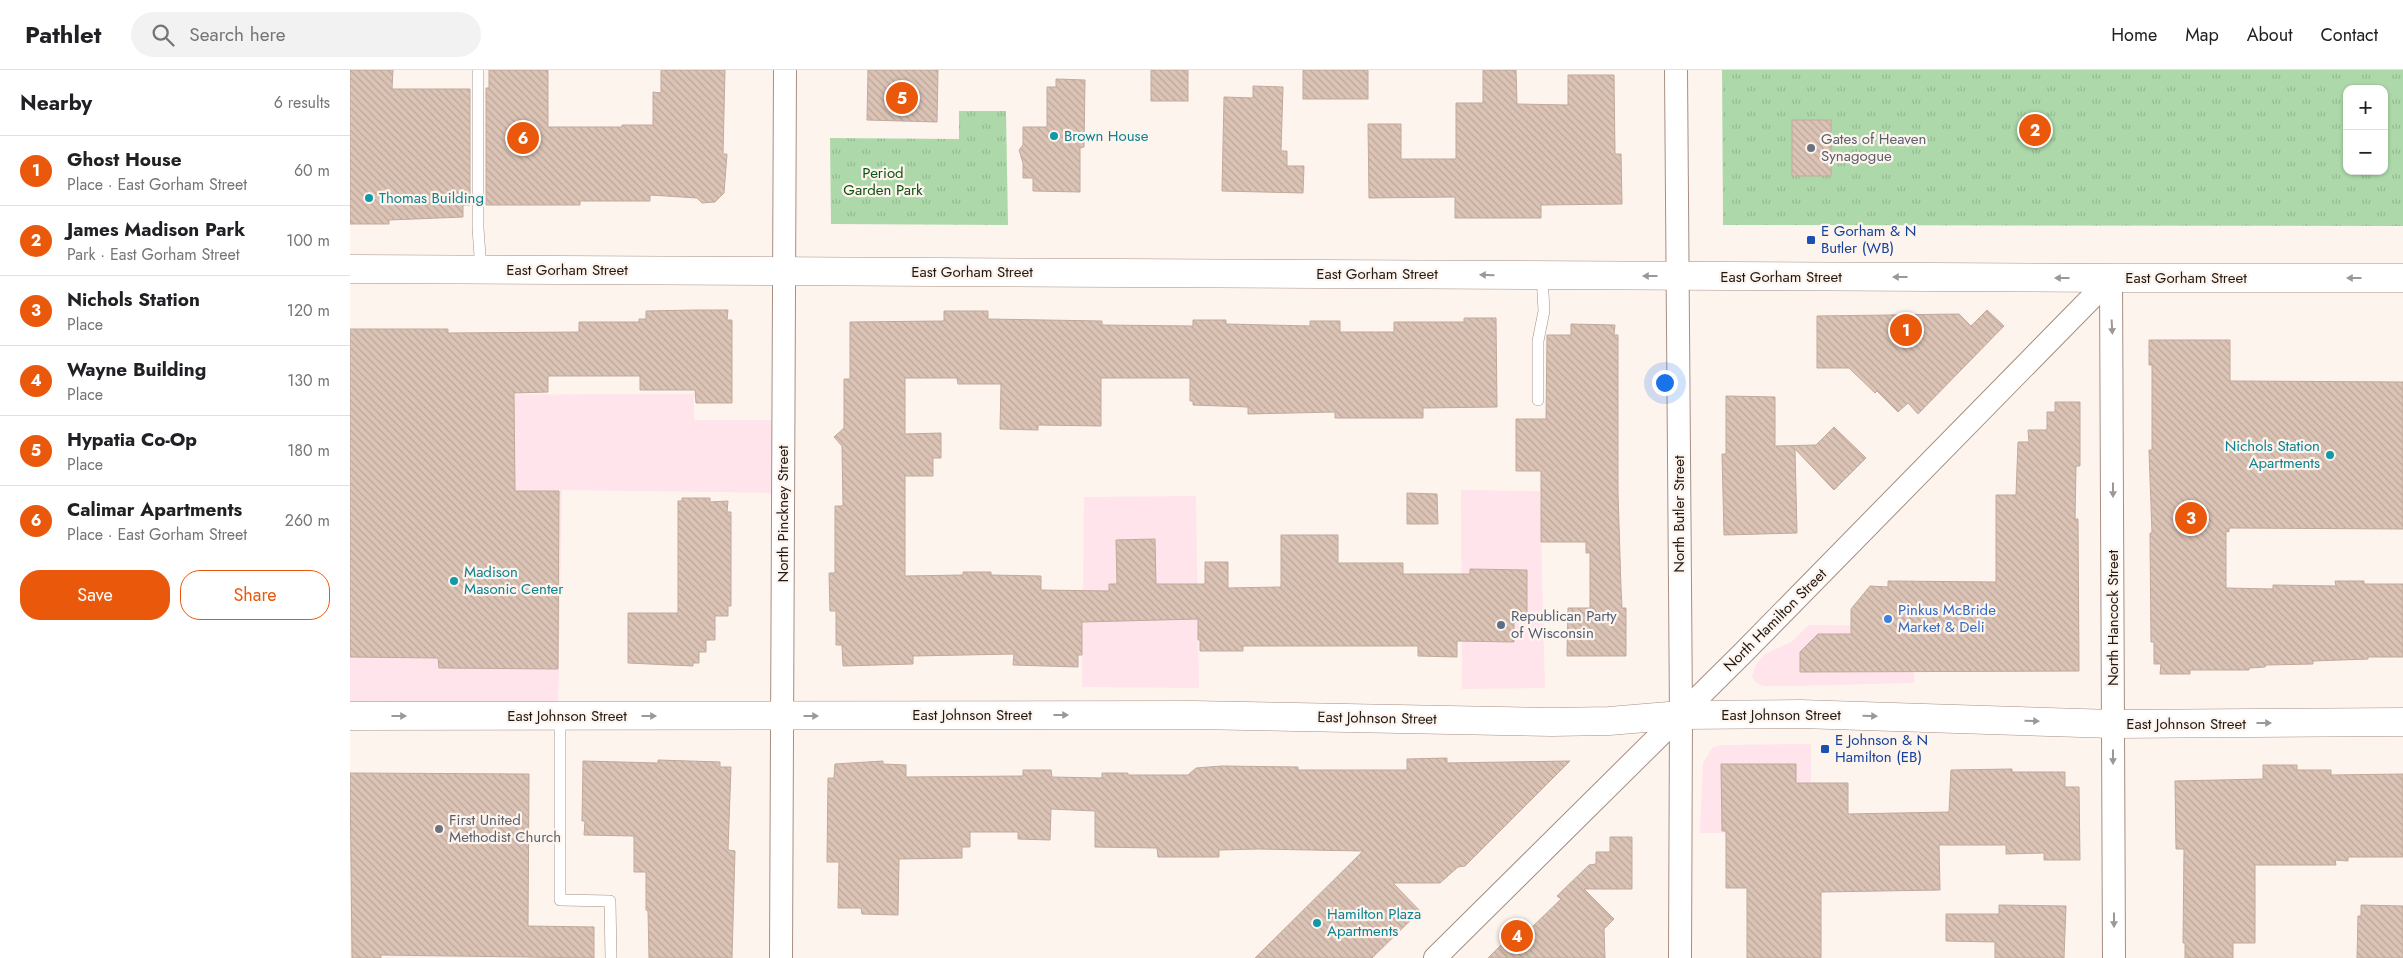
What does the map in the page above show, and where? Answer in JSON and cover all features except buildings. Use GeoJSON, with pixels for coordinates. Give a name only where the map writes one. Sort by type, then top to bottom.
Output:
{"type":"FeatureCollection","features":[{"type":"Feature","properties":{"kind":"main road","name":"East Gorham Street"},"geometry":{"type":"LineString","coordinates":[[350,269],[2403,278]]}},
{"type":"Feature","properties":{"kind":"main road","name":"East Johnson Street"},"geometry":{"type":"LineString","coordinates":[[350,716],[1193,715],[1552,722],[1609,721],[1681,715],[1800,714],[2113,724],[2403,722]]}},
{"type":"Feature","properties":{"kind":"street","name":"North Pinckney Street"},"geometry":{"type":"LineString","coordinates":[[781,958],[785,70]]}},
{"type":"Feature","properties":{"kind":"street","name":"North Butler Street"},"geometry":{"type":"LineString","coordinates":[[1676,70],[1681,715],[1680,958]]}},
{"type":"Feature","properties":{"kind":"street","name":"North Hamilton Street"},"geometry":{"type":"LineString","coordinates":[[1435,958],[1681,715],[2111,278]]}},
{"type":"Feature","properties":{"kind":"street","name":"North Hancock Street"},"geometry":{"type":"LineString","coordinates":[[2111,278],[2114,958]]}},
{"type":"Feature","properties":{"kind":"lane"},"geometry":{"type":"LineString","coordinates":[[478,70],[478,228],[481,270]]}},
{"type":"Feature","properties":{"kind":"lane"},"geometry":{"type":"LineString","coordinates":[[1538,400],[1538,341],[1544,311],[1542,275]]}},
{"type":"Feature","properties":{"kind":"lane"},"geometry":{"type":"LineString","coordinates":[[560,716],[560,900],[610,901],[611,958]]}},
{"type":"Feature","properties":{"kind":"shaded area"},"geometry":{"type":"Polygon","coordinates":[[[694,394],[694,420],[784,420],[783,493],[562,490],[558,715],[350,716],[350,395],[694,394]]]}},
{"type":"Feature","properties":{"kind":"shaded area"},"geometry":{"type":"Polygon","coordinates":[[[1461,490],[1540,491],[1545,688],[1462,689],[1461,490]]]}},
{"type":"Feature","properties":{"kind":"shaded area"},"geometry":{"type":"Polygon","coordinates":[[[1196,496],[1199,688],[1082,687],[1084,497],[1196,496]]]}},
{"type":"Feature","properties":{"kind":"shaded area"},"geometry":{"type":"Polygon","coordinates":[[[1809,625],[1914,626],[1914,683],[1763,686],[1755,682],[1752,677],[1755,666],[1765,654],[1791,642],[1809,625]]]}},
{"type":"Feature","properties":{"kind":"shaded area"},"geometry":{"type":"Polygon","coordinates":[[[1811,744],[1811,833],[1700,833],[1703,763],[1713,747],[1722,745],[1811,744]]]}},
{"type":"Feature","properties":{"kind":"green space"},"geometry":{"type":"Polygon","coordinates":[[[1722,70],[2403,70],[2403,226],[1723,225],[1722,70]]]}},
{"type":"Feature","properties":{"kind":"green space","name":"Period Garden Park"},"geometry":{"type":"Polygon","coordinates":[[[959,111],[1006,111],[1008,225],[831,224],[830,138],[959,139],[959,111]]]}},
{"type":"Feature","properties":{"kind":"place","name":"Hypatia Co-Op"},"geometry":{"type":"Point","coordinates":[902,98]}},
{"type":"Feature","properties":{"kind":"place","name":"James Madison Park"},"geometry":{"type":"Point","coordinates":[2035,130]}},
{"type":"Feature","properties":{"kind":"place","name":"Brown House"},"geometry":{"type":"Point","coordinates":[1054,136]}},
{"type":"Feature","properties":{"kind":"place","name":"Calimar Apartments"},"geometry":{"type":"Point","coordinates":[523,138]}},
{"type":"Feature","properties":{"kind":"place","name":"Gates of Heaven Synagogue"},"geometry":{"type":"Point","coordinates":[1811,148]}},
{"type":"Feature","properties":{"kind":"place","name":"Thomas Building"},"geometry":{"type":"Point","coordinates":[369,198]}},
{"type":"Feature","properties":{"kind":"place","name":"E Gorham & N Butler (WB)"},"geometry":{"type":"Point","coordinates":[1811,240]}},
{"type":"Feature","properties":{"kind":"place","name":"Ghost House"},"geometry":{"type":"Point","coordinates":[1906,330]}},
{"type":"Feature","properties":{"kind":"place","name":"Nichols Station Apartments"},"geometry":{"type":"Point","coordinates":[2330,455]}},
{"type":"Feature","properties":{"kind":"place","name":"Nichols Station"},"geometry":{"type":"Point","coordinates":[2191,518]}},
{"type":"Feature","properties":{"kind":"place","name":"Madison Masonic Center"},"geometry":{"type":"Point","coordinates":[454,581]}},
{"type":"Feature","properties":{"kind":"place","name":"Pinkus McBride Market & Deli"},"geometry":{"type":"Point","coordinates":[1888,619]}},
{"type":"Feature","properties":{"kind":"place","name":"Republican Party of Wisconsin"},"geometry":{"type":"Point","coordinates":[1501,625]}},
{"type":"Feature","properties":{"kind":"place","name":"E Johnson & N Hamilton (EB)"},"geometry":{"type":"Point","coordinates":[1825,749]}},
{"type":"Feature","properties":{"kind":"place","name":"First United Methodist Church"},"geometry":{"type":"Point","coordinates":[439,829]}},
{"type":"Feature","properties":{"kind":"place","name":"Hamilton Plaza Apartments"},"geometry":{"type":"Point","coordinates":[1317,923]}},
{"type":"Feature","properties":{"kind":"place","name":"Wayne Building"},"geometry":{"type":"Point","coordinates":[1517,936]}}]}
